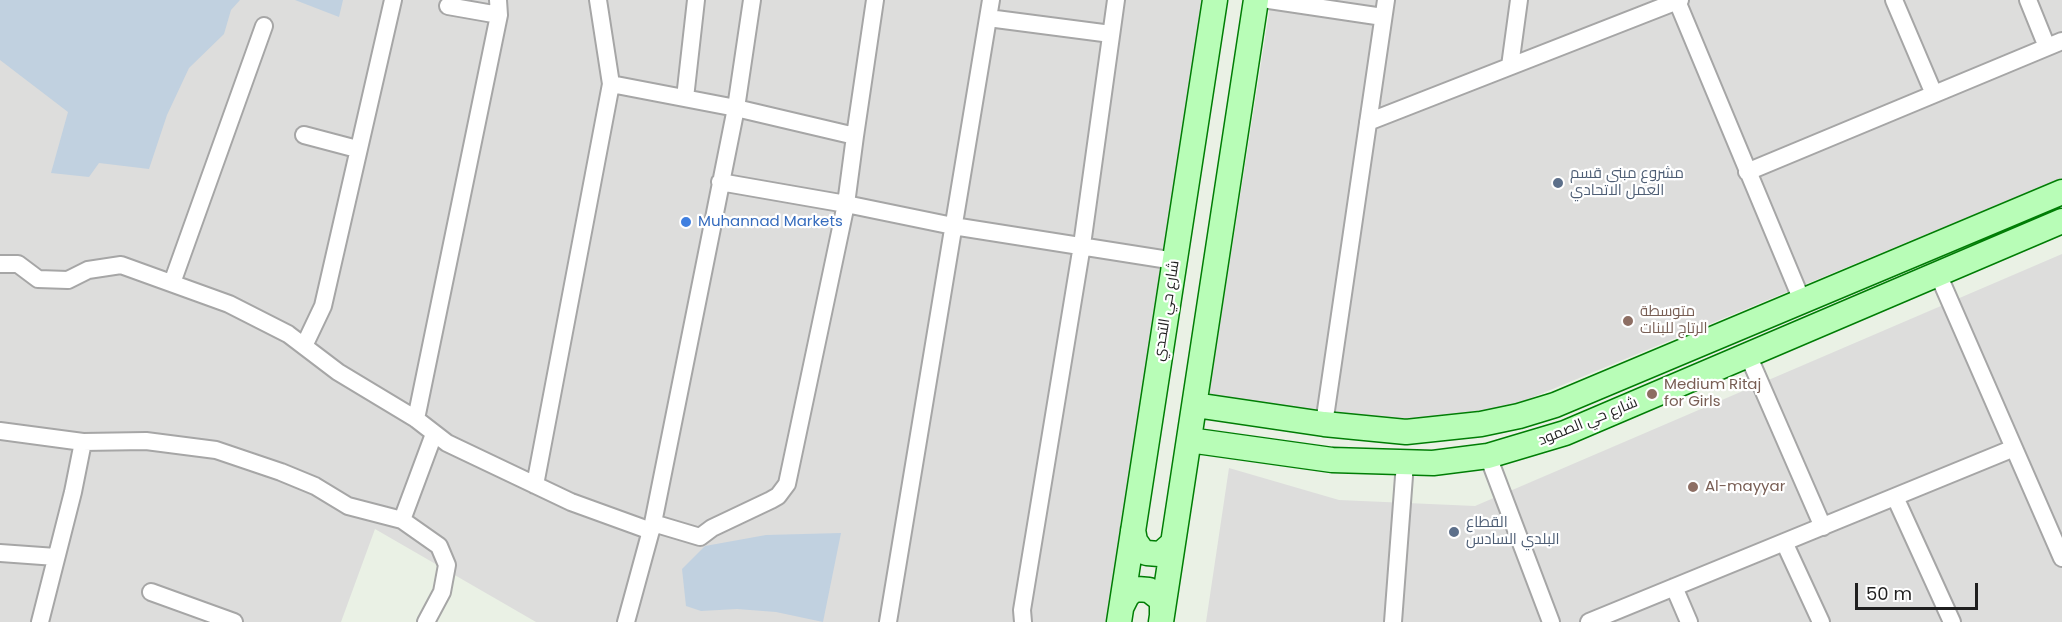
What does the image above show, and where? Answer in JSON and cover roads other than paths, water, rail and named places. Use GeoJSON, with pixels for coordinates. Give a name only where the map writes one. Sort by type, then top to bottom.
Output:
{"type":"FeatureCollection","features":[{"type":"Feature","properties":{"kind":"street"},"geometry":{"type":"LineString","coordinates":[[304,346],[322,306],[393,0]]}},
{"type":"Feature","properties":{"kind":"street"},"geometry":{"type":"LineString","coordinates":[[535,485],[611,84],[598,0]]}},
{"type":"Feature","properties":{"kind":"street"},"geometry":{"type":"LineString","coordinates":[[685,98],[696,0]]}},
{"type":"Feature","properties":{"kind":"street"},"geometry":{"type":"LineString","coordinates":[[626,622],[652,527],[736,108],[752,0]]}},
{"type":"Feature","properties":{"kind":"street"},"geometry":{"type":"LineString","coordinates":[[0,264],[18,264],[38,279],[68,280],[88,270],[121,265],[229,304],[288,334],[338,372],[416,419],[447,444],[571,502],[652,527],[700,537],[712,528],[778,496],[787,484],[846,204],[875,0]]}},
{"type":"Feature","properties":{"kind":"street"},"geometry":{"type":"LineString","coordinates":[[888,622],[991,0]]}},
{"type":"Feature","properties":{"kind":"street"},"geometry":{"type":"LineString","coordinates":[[1023,622],[1022,610],[1082,245],[1116,0]]}},
{"type":"Feature","properties":{"kind":"street","name":"شارع حي التحدي"},"geometry":{"type":"LineString","coordinates":[[1120,614],[1215,0]]}},
{"type":"Feature","properties":{"kind":"street"},"geometry":{"type":"LineString","coordinates":[[1162,618],[1257,0]]}},
{"type":"Feature","properties":{"kind":"street"},"geometry":{"type":"LineString","coordinates":[[1269,0],[1383,17]]}},
{"type":"Feature","properties":{"kind":"street"},"geometry":{"type":"LineString","coordinates":[[1324,424],[1386,0]]}},
{"type":"Feature","properties":{"kind":"street"},"geometry":{"type":"LineString","coordinates":[[1510,66],[1519,0]]}},
{"type":"Feature","properties":{"kind":"street"},"geometry":{"type":"LineString","coordinates":[[1894,0],[1934,94]]}},
{"type":"Feature","properties":{"kind":"street"},"geometry":{"type":"LineString","coordinates":[[1747,172],[2055,44],[2028,0]]}},
{"type":"Feature","properties":{"kind":"street"},"geometry":{"type":"LineString","coordinates":[[1368,122],[1679,1],[1747,172],[1803,303]]}},
{"type":"Feature","properties":{"kind":"street"},"geometry":{"type":"LineString","coordinates":[[416,419],[498,7],[448,6]]}},
{"type":"Feature","properties":{"kind":"street"},"geometry":{"type":"LineString","coordinates":[[988,18],[1112,34]]}},
{"type":"Feature","properties":{"kind":"street"},"geometry":{"type":"LineString","coordinates":[[172,283],[264,26]]}},
{"type":"Feature","properties":{"kind":"street"},"geometry":{"type":"LineString","coordinates":[[611,84],[736,108],[855,135]]}},
{"type":"Feature","properties":{"kind":"street"},"geometry":{"type":"LineString","coordinates":[[304,135],[357,149]]}},
{"type":"Feature","properties":{"kind":"street"},"geometry":{"type":"LineString","coordinates":[[720,182],[953,226],[1175,261]]}},
{"type":"Feature","properties":{"kind":"street"},"geometry":{"type":"LineString","coordinates":[[1195,405],[1324,424],[1406,432],[1481,424],[1518,416],[1555,405],[1803,303],[2062,192]]}},
{"type":"Feature","properties":{"kind":"street","name":"شارع حي الصمود"},"geometry":{"type":"LineString","coordinates":[[1189,440],[1332,460],[1451,462],[1488,456],[1565,434],[2062,221]]}},
{"type":"Feature","properties":{"kind":"street"},"geometry":{"type":"LineString","coordinates":[[1868,274],[1866,286],[1870,297],[1875,300]]}},
{"type":"Feature","properties":{"kind":"street"},"geometry":{"type":"LineString","coordinates":[[1938,274],[2062,558]]}},
{"type":"Feature","properties":{"kind":"street"},"geometry":{"type":"LineString","coordinates":[[1826,292],[1836,303],[1834,318]]}},
{"type":"Feature","properties":{"kind":"street"},"geometry":{"type":"LineString","coordinates":[[1748,355],[1823,527]]}},
{"type":"Feature","properties":{"kind":"street"},"geometry":{"type":"LineString","coordinates":[[1264,451],[1256,435],[1259,423],[1269,416]]}},
{"type":"Feature","properties":{"kind":"street"},"geometry":{"type":"LineString","coordinates":[[0,431],[83,442],[146,441],[216,450],[315,486],[348,506],[402,520],[440,546],[447,565],[442,592],[426,622]]}},
{"type":"Feature","properties":{"kind":"street"},"geometry":{"type":"LineString","coordinates":[[402,520],[434,434]]}},
{"type":"Feature","properties":{"kind":"street"},"geometry":{"type":"LineString","coordinates":[[40,622],[73,492],[83,442]]}},
{"type":"Feature","properties":{"kind":"street"},"geometry":{"type":"LineString","coordinates":[[1589,622],[2014,448]]}},
{"type":"Feature","properties":{"kind":"street"},"geometry":{"type":"LineString","coordinates":[[1488,456],[1551,622]]}},
{"type":"Feature","properties":{"kind":"street"},"geometry":{"type":"LineString","coordinates":[[1393,622],[1405,463]]}},
{"type":"Feature","properties":{"kind":"street"},"geometry":{"type":"LineString","coordinates":[[1895,497],[1952,622]]}},
{"type":"Feature","properties":{"kind":"street"},"geometry":{"type":"LineString","coordinates":[[1133,530],[1134,541],[1147,554],[1164,551],[1173,543],[1174,537]]}},
{"type":"Feature","properties":{"kind":"street"},"geometry":{"type":"LineString","coordinates":[[1784,542],[1821,622]]}},
{"type":"Feature","properties":{"kind":"street"},"geometry":{"type":"LineString","coordinates":[[0,553],[56,557]]}},
{"type":"Feature","properties":{"kind":"street"},"geometry":{"type":"LineString","coordinates":[[1674,587],[1689,622]]}},
{"type":"Feature","properties":{"kind":"street"},"geometry":{"type":"LineString","coordinates":[[1120,614],[1127,596],[1131,592],[1143,589],[1149,590],[1162,602],[1162,618]]}},
{"type":"Feature","properties":{"kind":"street"},"geometry":{"type":"LineString","coordinates":[[151,592],[234,622]]}},
{"type":"Feature","properties":{"kind":"place","name":"مشروع مبنى قسم العمل الاتحادي"},"geometry":{"type":"Point","coordinates":[1558,183]}},
{"type":"Feature","properties":{"kind":"place","name":"Muhannad Markets"},"geometry":{"type":"Point","coordinates":[686,222]}},
{"type":"Feature","properties":{"kind":"place","name":"متوسطة الرتاج للبنات"},"geometry":{"type":"Point","coordinates":[1628,321]}},
{"type":"Feature","properties":{"kind":"place","name":"Medium Ritaj for Girls"},"geometry":{"type":"Point","coordinates":[1652,394]}},
{"type":"Feature","properties":{"kind":"place","name":"Al-mayyar"},"geometry":{"type":"Point","coordinates":[1693,487]}},
{"type":"Feature","properties":{"kind":"place","name":"القطاع البلدي السادس"},"geometry":{"type":"Point","coordinates":[1454,532]}}]}
